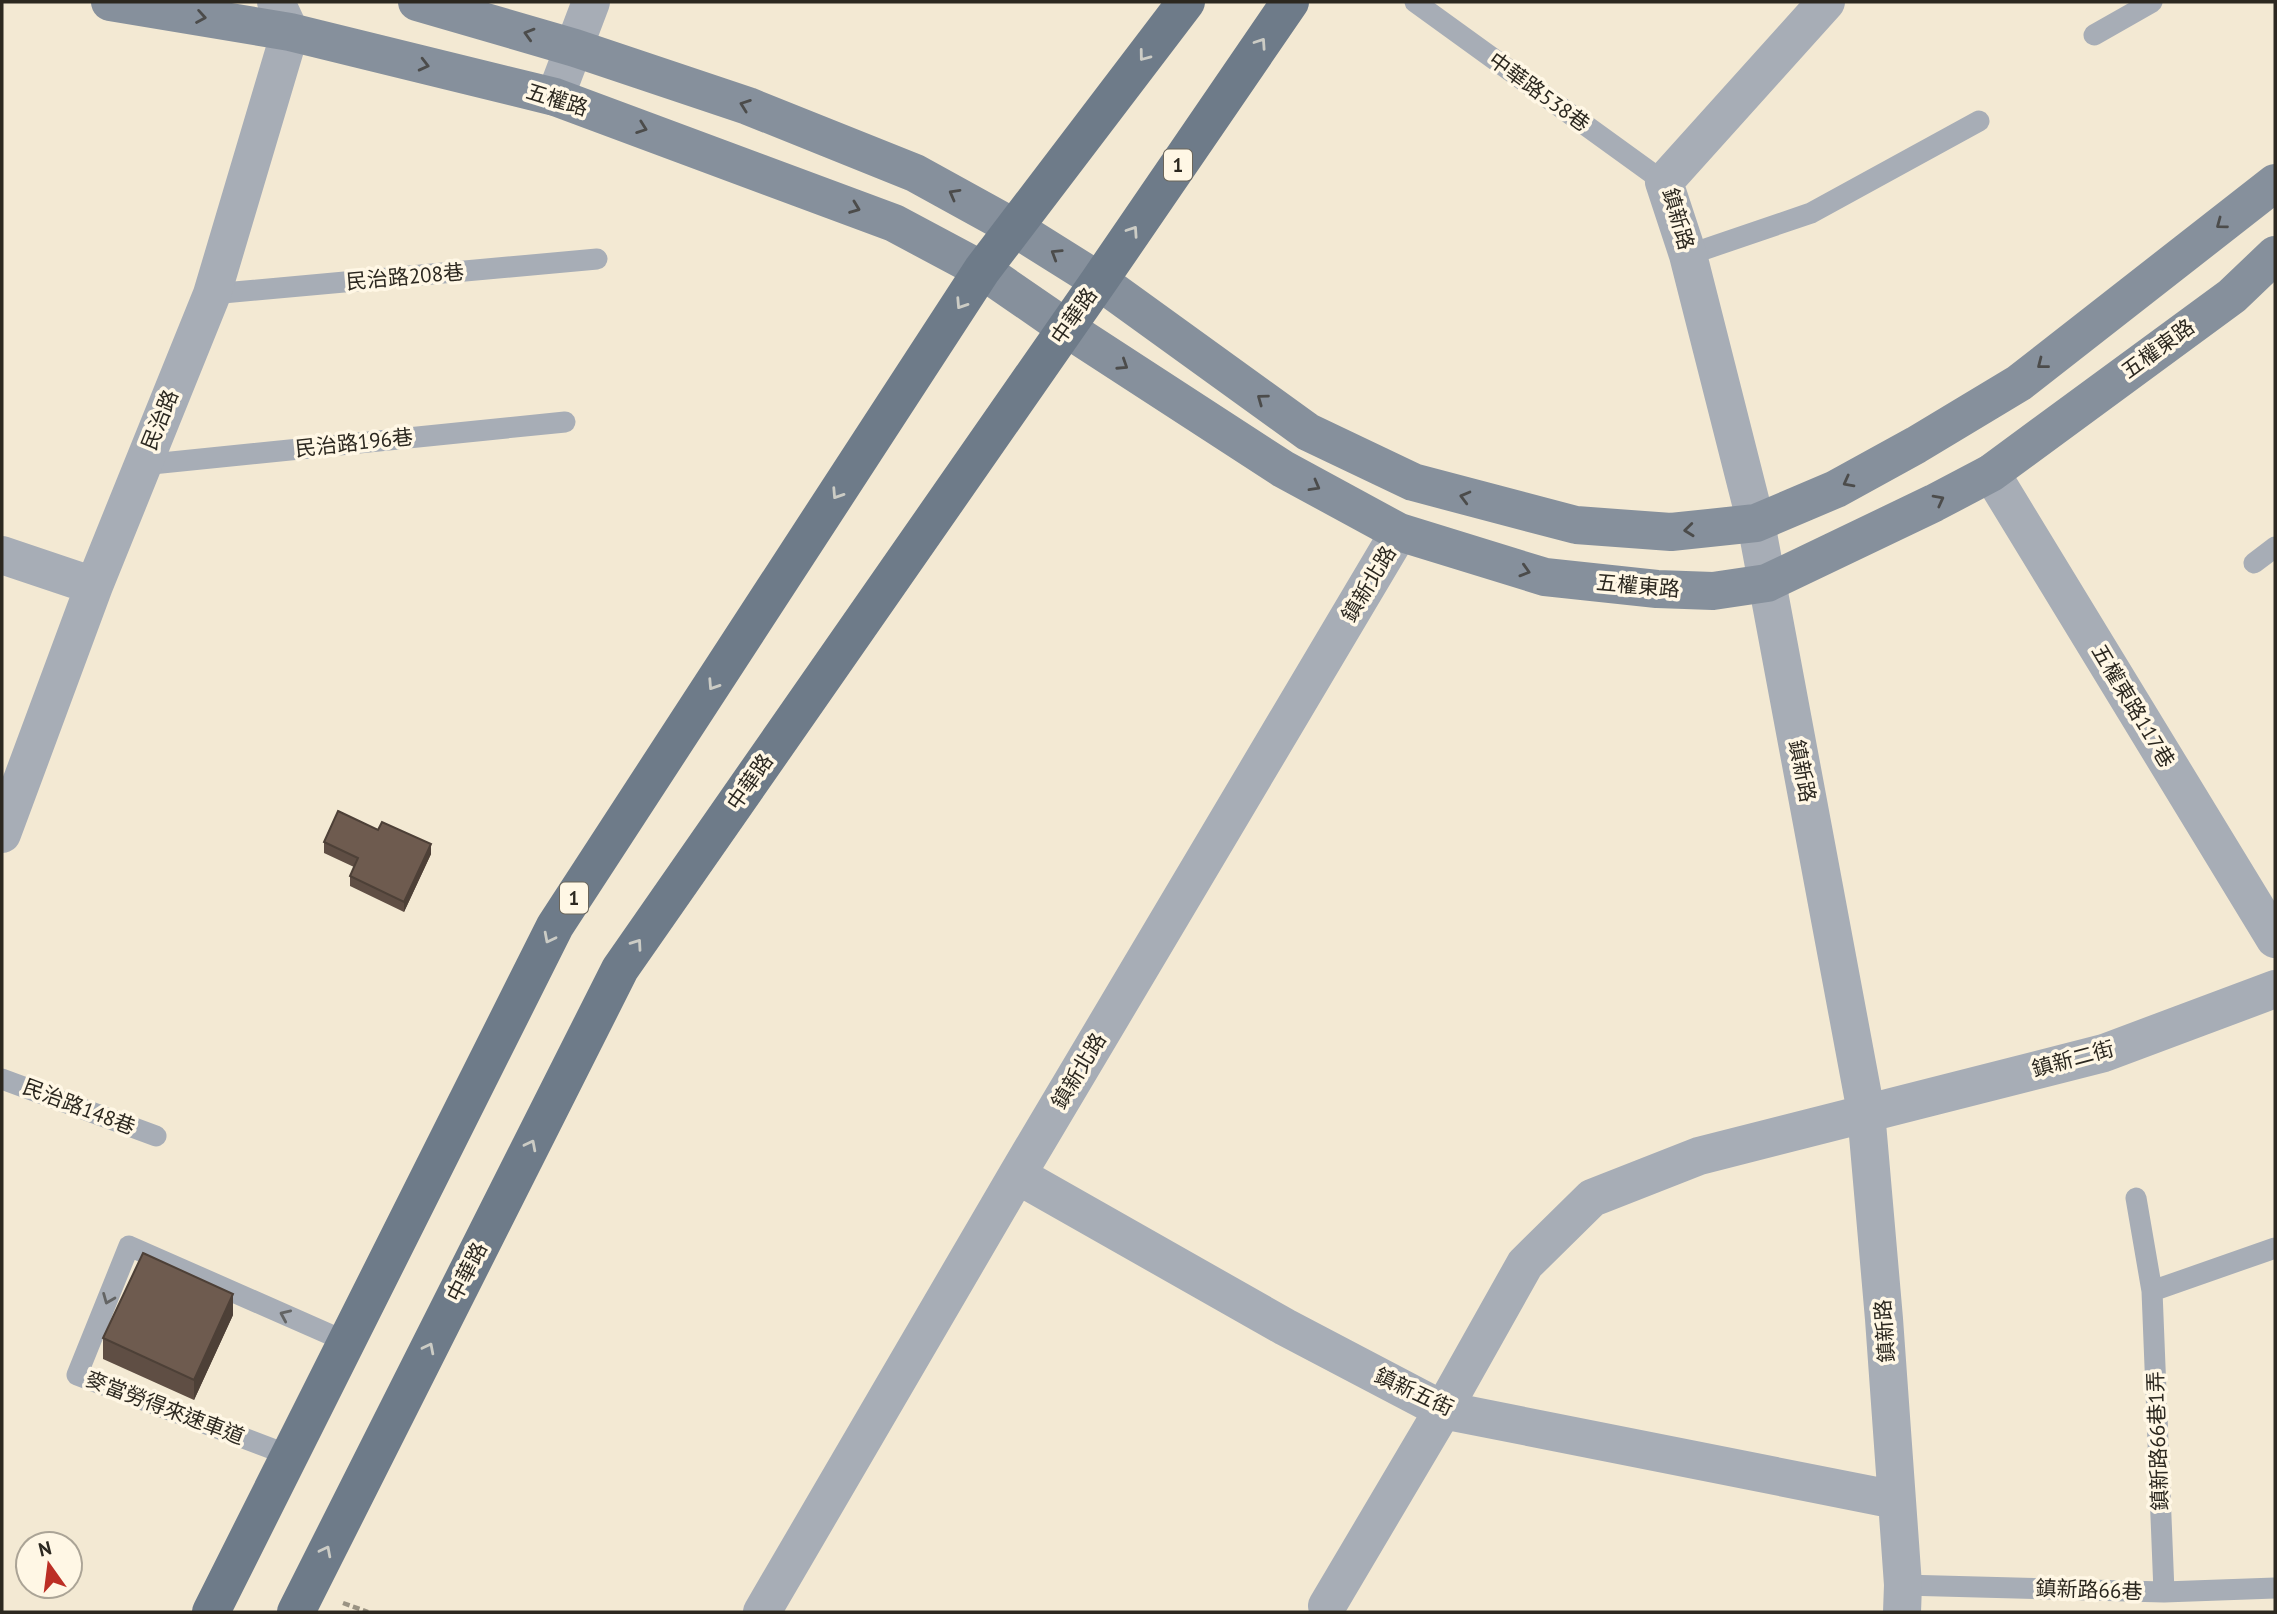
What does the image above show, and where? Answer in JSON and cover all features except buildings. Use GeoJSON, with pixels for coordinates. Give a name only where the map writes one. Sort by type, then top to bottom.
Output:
{"type":"FeatureCollection","features":[{"type":"Feature","properties":{"kind":"main road","name":"1"},"geometry":{"type":"LineString","coordinates":[[211,1612],[555,926],[982,270],[1186,2]]}},
{"type":"Feature","properties":{"kind":"main road","name":"中華路"},"geometry":{"type":"LineString","coordinates":[[296,1612],[620,969],[1100,281],[1290,2]]}},
{"type":"Feature","properties":{"kind":"street","name":"五權路"},"geometry":{"type":"LineString","coordinates":[[110,2],[283,17],[555,97],[894,223],[982,270]]}},
{"type":"Feature","properties":{"kind":"street"},"geometry":{"type":"LineString","coordinates":[[417,2],[575,48],[748,106],[902,168],[1013,228],[1100,281],[1308,432],[1413,482],[1576,525],[1671,532],[1756,523],[1836,489],[2019,383],[2270,198]]}},
{"type":"Feature","properties":{"kind":"street"},"geometry":{"type":"LineString","coordinates":[[555,97],[591,2]]}},
{"type":"Feature","properties":{"kind":"street","name":"鎮新路"},"geometry":{"type":"LineString","coordinates":[[1826,2],[1664,182],[1688,255],[1756,523],[1866,1112],[1884,1319],[1903,1599]]}},
{"type":"Feature","properties":{"kind":"street","name":"民治路"},"geometry":{"type":"LineString","coordinates":[[2,834],[94,586],[212,294],[283,17]]}},
{"type":"Feature","properties":{"kind":"street","name":"五權東路"},"geometry":{"type":"LineString","coordinates":[[982,270],[1283,469],[1399,532],[1545,577],[1657,589],[1713,591],[1767,583],[1991,473],[2232,296],[2275,255]]}},
{"type":"Feature","properties":{"kind":"street","name":"五權東路117巷"},"geometry":{"type":"LineString","coordinates":[[1991,473],[2275,939]]}},
{"type":"Feature","properties":{"kind":"street","name":"鎮新北路"},"geometry":{"type":"LineString","coordinates":[[762,1612],[1017,1175],[1399,532]]}},
{"type":"Feature","properties":{"kind":"street"},"geometry":{"type":"LineString","coordinates":[[2,555],[94,586]]}},
{"type":"Feature","properties":{"kind":"street","name":"鎮新二街"},"geometry":{"type":"LineString","coordinates":[[1327,1606],[1443,1410],[1525,1264],[1592,1198],[1699,1156],[2104,1052],[2275,989]]}},
{"type":"Feature","properties":{"kind":"street","name":"鎮新五街"},"geometry":{"type":"LineString","coordinates":[[1017,1175],[1285,1327],[1443,1410],[1896,1500]]}},
{"type":"Feature","properties":{"kind":"lane","name":"中華路538巷"},"geometry":{"type":"LineString","coordinates":[[1415,2],[1664,182]]}},
{"type":"Feature","properties":{"kind":"lane"},"geometry":{"type":"LineString","coordinates":[[2094,35],[2152,2]]}},
{"type":"Feature","properties":{"kind":"lane"},"geometry":{"type":"LineString","coordinates":[[1688,255],[1811,213],[1979,121]]}},
{"type":"Feature","properties":{"kind":"lane","name":"民治路208巷"},"geometry":{"type":"LineString","coordinates":[[212,294],[597,259]]}},
{"type":"Feature","properties":{"kind":"lane","name":"民治路196巷"},"geometry":{"type":"LineString","coordinates":[[142,465],[565,422]]}},
{"type":"Feature","properties":{"kind":"lane"},"geometry":{"type":"LineString","coordinates":[[2253,563],[2275,547]]}},
{"type":"Feature","properties":{"kind":"lane","name":"民治路148巷"},"geometry":{"type":"LineString","coordinates":[[2,1079],[156,1136]]}},
{"type":"Feature","properties":{"kind":"lane","name":"鎮新路66巷1弄"},"geometry":{"type":"LineString","coordinates":[[2136,1198],[2152,1291],[2164,1592]]}},
{"type":"Feature","properties":{"kind":"lane","name":"麥當勞得來速車道"},"geometry":{"type":"LineString","coordinates":[[291,1456],[77,1375],[130,1246],[347,1342]]}},
{"type":"Feature","properties":{"kind":"lane"},"geometry":{"type":"LineString","coordinates":[[2152,1291],[2275,1248]]}},
{"type":"Feature","properties":{"kind":"lane","name":"鎮新路66巷"},"geometry":{"type":"LineString","coordinates":[[1903,1599],[2275,1588]]}}]}
